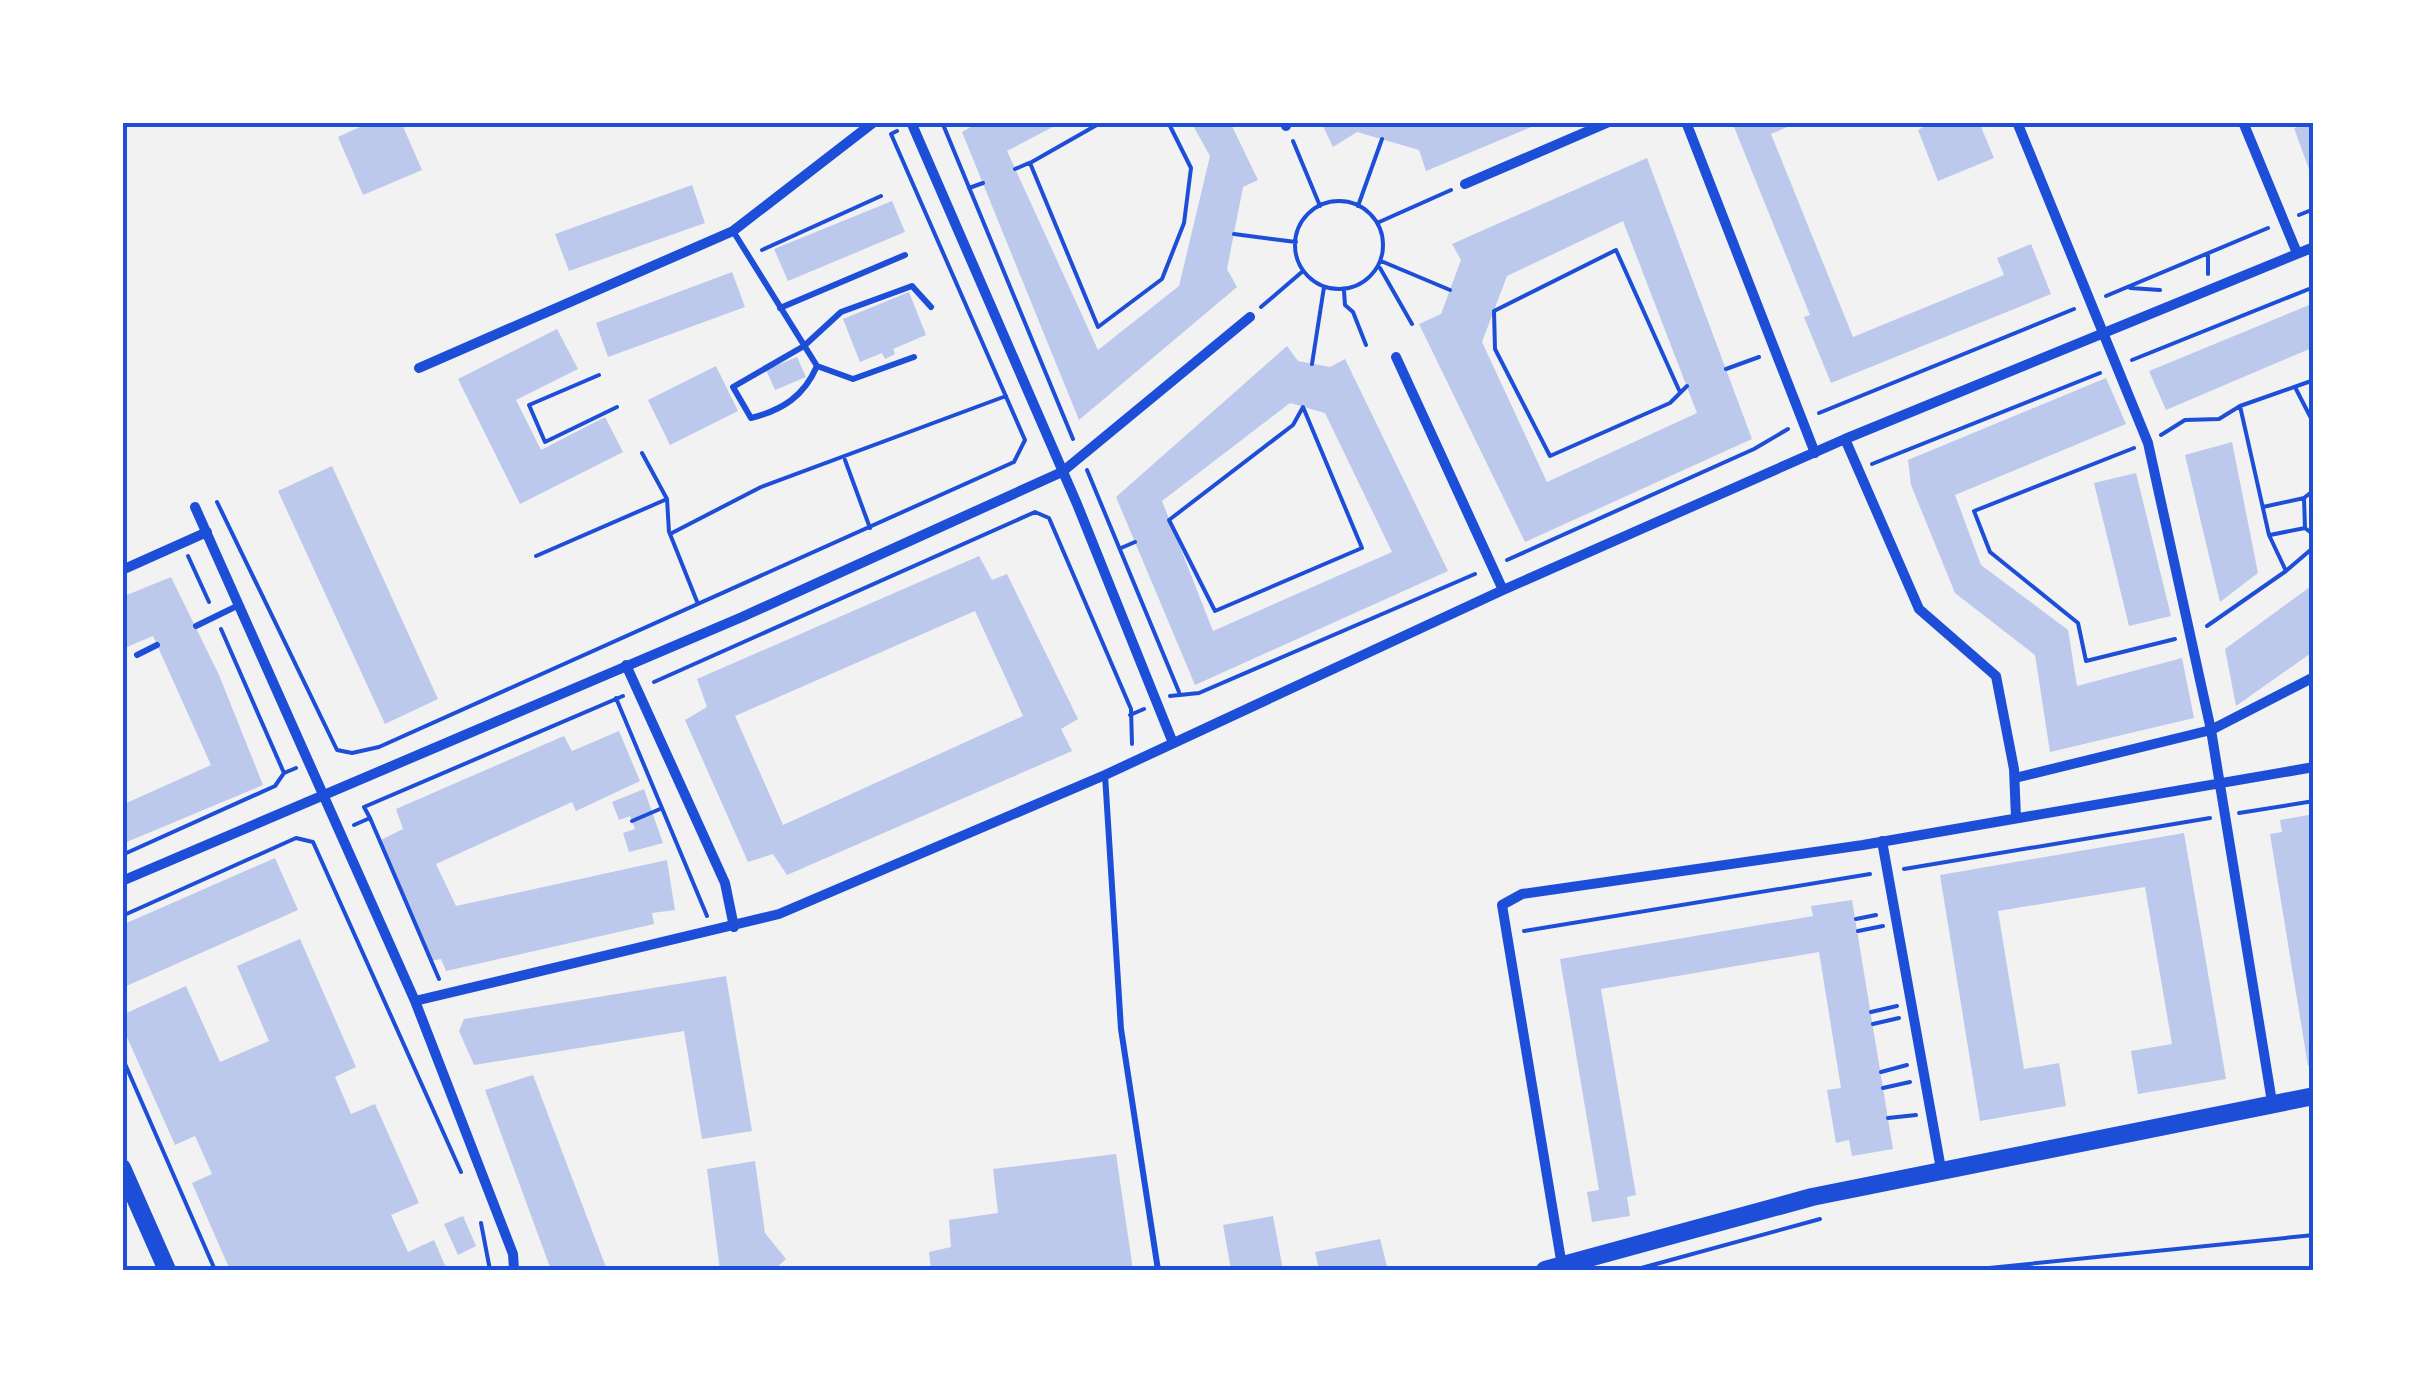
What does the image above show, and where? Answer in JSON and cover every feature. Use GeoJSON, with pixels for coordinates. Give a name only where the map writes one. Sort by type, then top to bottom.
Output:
{"type":"FeatureCollection","features":[{"type":"Feature","properties":{"kind":"street"},"geometry":{"type":"LineString","coordinates":[[419,368],[733,232],[874,122]]}},
{"type":"Feature","properties":{"kind":"street"},"geometry":{"type":"LineString","coordinates":[[1465,184],[1609,122]]}},
{"type":"Feature","properties":{"kind":"street"},"geometry":{"type":"LineString","coordinates":[[1686,122],[1815,453]]}},
{"type":"Feature","properties":{"kind":"street"},"geometry":{"type":"LineString","coordinates":[[2017,122],[2148,443],[2211,730],[2272,1102]]}},
{"type":"Feature","properties":{"kind":"street"},"geometry":{"type":"LineString","coordinates":[[2243,122],[2297,253]]}},
{"type":"Feature","properties":{"kind":"street"},"geometry":{"type":"LineString","coordinates":[[911,123],[1174,743]]}},
{"type":"Feature","properties":{"kind":"street"},"geometry":{"type":"LineString","coordinates":[[415,1001],[779,914],[1104,775],[1503,590],[1845,439],[2314,247]]}},
{"type":"Feature","properties":{"kind":"street"},"geometry":{"type":"LineString","coordinates":[[122,881],[742,617],[1062,472],[1250,316]]}},
{"type":"Feature","properties":{"kind":"street"},"geometry":{"type":"LineString","coordinates":[[1396,358],[1503,590]]}},
{"type":"Feature","properties":{"kind":"street"},"geometry":{"type":"LineString","coordinates":[[1845,439],[1919,610],[1996,676],[2015,778],[2016,818]]}},
{"type":"Feature","properties":{"kind":"street"},"geometry":{"type":"LineString","coordinates":[[195,507],[312,761],[415,1001],[513,1254],[514,1270]]}},
{"type":"Feature","properties":{"kind":"street"},"geometry":{"type":"LineString","coordinates":[[122,570],[206,532]]}},
{"type":"Feature","properties":{"kind":"street"},"geometry":{"type":"LineString","coordinates":[[626,664],[725,883],[734,926]]}},
{"type":"Feature","properties":{"kind":"street"},"geometry":{"type":"LineString","coordinates":[[2015,778],[2211,730],[2314,677]]}},
{"type":"Feature","properties":{"kind":"street"},"geometry":{"type":"LineString","coordinates":[[2314,767],[1882,840],[1522,894],[1502,905],[1554,1268],[1812,1197],[2314,1096]]}},
{"type":"Feature","properties":{"kind":"street"},"geometry":{"type":"LineString","coordinates":[[1882,840],[1941,1169]]}},
{"type":"Feature","properties":{"kind":"street"},"geometry":{"type":"LineString","coordinates":[[122,1168],[166,1270]]}},
{"type":"Feature","properties":{"kind":"lane"},"geometry":{"type":"LineString","coordinates":[[733,232],[816,366],[853,379],[914,357]]}},
{"type":"Feature","properties":{"kind":"lane"},"geometry":{"type":"LineString","coordinates":[[780,308],[904,255]]}},
{"type":"Feature","properties":{"kind":"lane"},"geometry":{"type":"LineString","coordinates":[[816,366],[806,390],[772,413],[751,418],[733,387],[804,346],[842,312],[896,290],[912,286],[930,307]]}},
{"type":"Feature","properties":{"kind":"lane"},"geometry":{"type":"LineString","coordinates":[[196,626],[240,604]]}},
{"type":"Feature","properties":{"kind":"lane"},"geometry":{"type":"LineString","coordinates":[[137,655],[157,645]]}},
{"type":"Feature","properties":{"kind":"lane"},"geometry":{"type":"LineString","coordinates":[[1104,775],[1121,1029],[1158,1270]]}},
{"type":"Feature","properties":{"kind":"path"},"geometry":{"type":"LineString","coordinates":[[942,122],[1179,692]]}},
{"type":"Feature","properties":{"kind":"path"},"geometry":{"type":"LineString","coordinates":[[1015,169],[1102,122]]}},
{"type":"Feature","properties":{"kind":"path"},"geometry":{"type":"LineString","coordinates":[[1030,163],[1098,327],[1162,279],[1184,223],[1191,168],[1168,122]]}},
{"type":"Feature","properties":{"kind":"path"},"geometry":{"type":"LineString","coordinates":[[122,855],[275,786],[284,773],[337,750],[352,753],[379,747],[1014,462],[1026,440],[891,134],[911,123]]}},
{"type":"Feature","properties":{"kind":"path"},"geometry":{"type":"LineString","coordinates":[[1285,124],[1320,206]]}},
{"type":"Feature","properties":{"kind":"path"},"geometry":{"type":"LineString","coordinates":[[1358,206],[1382,139]]}},
{"type":"Feature","properties":{"kind":"path"},"geometry":{"type":"LineString","coordinates":[[969,188],[982,183]]}},
{"type":"Feature","properties":{"kind":"path"},"geometry":{"type":"LineString","coordinates":[[1377,222],[1465,184]]}},
{"type":"Feature","properties":{"kind":"path"},"geometry":{"type":"LineString","coordinates":[[748,256],[882,196]]}},
{"type":"Feature","properties":{"kind":"path"},"geometry":{"type":"LineString","coordinates":[[1344,202],[1358,206],[1377,222],[1383,237],[1379,264],[1354,288],[1324,287],[1304,272],[1296,242],[1299,227],[1320,206],[1344,202]]}},
{"type":"Feature","properties":{"kind":"path"},"geometry":{"type":"LineString","coordinates":[[1130,715],[1179,692],[1199,693],[1493,566],[1754,449],[1802,420],[2314,209]]}},
{"type":"Feature","properties":{"kind":"path"},"geometry":{"type":"LineString","coordinates":[[1184,223],[1193,225]]}},
{"type":"Feature","properties":{"kind":"path"},"geometry":{"type":"LineString","coordinates":[[1234,234],[1296,242]]}},
{"type":"Feature","properties":{"kind":"path"},"geometry":{"type":"LineString","coordinates":[[1678,390],[1616,250],[1494,311],[1495,349],[1550,456],[1670,403],[1678,390],[1686,386]]}},
{"type":"Feature","properties":{"kind":"path"},"geometry":{"type":"LineString","coordinates":[[2208,254],[2208,274]]}},
{"type":"Feature","properties":{"kind":"path"},"geometry":{"type":"LineString","coordinates":[[1379,264],[1450,290]]}},
{"type":"Feature","properties":{"kind":"path"},"geometry":{"type":"LineString","coordinates":[[1379,264],[1412,324]]}},
{"type":"Feature","properties":{"kind":"path"},"geometry":{"type":"LineString","coordinates":[[1250,316],[1304,272]]}},
{"type":"Feature","properties":{"kind":"path"},"geometry":{"type":"LineString","coordinates":[[1312,364],[1324,287]]}},
{"type":"Feature","properties":{"kind":"path"},"geometry":{"type":"LineString","coordinates":[[2125,287],[2168,290]]}},
{"type":"Feature","properties":{"kind":"path"},"geometry":{"type":"LineString","coordinates":[[1859,469],[2314,287]]}},
{"type":"Feature","properties":{"kind":"path"},"geometry":{"type":"LineString","coordinates":[[1344,289],[1345,305],[1353,312],[1366,345]]}},
{"type":"Feature","properties":{"kind":"path"},"geometry":{"type":"LineString","coordinates":[[1726,370],[1778,350]]}},
{"type":"Feature","properties":{"kind":"path"},"geometry":{"type":"LineString","coordinates":[[600,375],[529,406],[544,442],[617,407]]}},
{"type":"Feature","properties":{"kind":"path"},"geometry":{"type":"LineString","coordinates":[[2174,639],[2086,661],[2078,623],[1990,552],[1974,511],[2148,443],[2185,420],[2220,419],[2240,406],[2314,380]]}},
{"type":"Feature","properties":{"kind":"path"},"geometry":{"type":"LineString","coordinates":[[2295,388],[2314,424]]}},
{"type":"Feature","properties":{"kind":"path"},"geometry":{"type":"LineString","coordinates":[[670,534],[762,487],[845,460],[1006,396]]}},
{"type":"Feature","properties":{"kind":"path"},"geometry":{"type":"LineString","coordinates":[[2240,406],[2269,536],[2286,570]]}},
{"type":"Feature","properties":{"kind":"path"},"geometry":{"type":"LineString","coordinates":[[1303,407],[1362,548],[1215,611],[1169,520],[1293,425],[1303,407]]}},
{"type":"Feature","properties":{"kind":"path"},"geometry":{"type":"LineString","coordinates":[[642,453],[668,499],[670,534],[698,604]]}},
{"type":"Feature","properties":{"kind":"path"},"geometry":{"type":"LineString","coordinates":[[845,460],[870,528]]}},
{"type":"Feature","properties":{"kind":"path"},"geometry":{"type":"LineString","coordinates":[[2262,508],[2304,498],[2314,490]]}},
{"type":"Feature","properties":{"kind":"path"},"geometry":{"type":"LineString","coordinates":[[2304,498],[2305,528]]}},
{"type":"Feature","properties":{"kind":"path"},"geometry":{"type":"LineString","coordinates":[[536,556],[668,499]]}},
{"type":"Feature","properties":{"kind":"path"},"geometry":{"type":"LineString","coordinates":[[217,502],[337,750]]}},
{"type":"Feature","properties":{"kind":"path"},"geometry":{"type":"LineString","coordinates":[[1049,518],[1062,511]]}},
{"type":"Feature","properties":{"kind":"path"},"geometry":{"type":"LineString","coordinates":[[446,996],[364,808],[1036,512],[1049,518],[1089,605],[1130,715],[1130,738],[1137,758]]}},
{"type":"Feature","properties":{"kind":"path"},"geometry":{"type":"LineString","coordinates":[[2269,536],[2305,528]]}},
{"type":"Feature","properties":{"kind":"path"},"geometry":{"type":"LineString","coordinates":[[2305,528],[2314,535]]}},
{"type":"Feature","properties":{"kind":"path"},"geometry":{"type":"LineString","coordinates":[[1120,548],[1135,542]]}},
{"type":"Feature","properties":{"kind":"path"},"geometry":{"type":"LineString","coordinates":[[182,543],[284,773]]}},
{"type":"Feature","properties":{"kind":"path"},"geometry":{"type":"LineString","coordinates":[[2216,621],[2314,547]]}},
{"type":"Feature","properties":{"kind":"path"},"geometry":{"type":"LineString","coordinates":[[616,698],[708,918]]}},
{"type":"Feature","properties":{"kind":"path"},"geometry":{"type":"LineString","coordinates":[[1505,934],[2314,801]]}},
{"type":"Feature","properties":{"kind":"path"},"geometry":{"type":"LineString","coordinates":[[632,821],[661,808]]}},
{"type":"Feature","properties":{"kind":"path"},"geometry":{"type":"LineString","coordinates":[[122,916],[296,838],[313,842],[370,818]]}},
{"type":"Feature","properties":{"kind":"path"},"geometry":{"type":"LineString","coordinates":[[313,842],[462,1175]]}},
{"type":"Feature","properties":{"kind":"path"},"geometry":{"type":"LineString","coordinates":[[1858,931],[1898,923]]}},
{"type":"Feature","properties":{"kind":"path"},"geometry":{"type":"LineString","coordinates":[[1871,1012],[1911,1003]]}},
{"type":"Feature","properties":{"kind":"path"},"geometry":{"type":"LineString","coordinates":[[1873,1024],[1914,1016]]}},
{"type":"Feature","properties":{"kind":"path"},"geometry":{"type":"LineString","coordinates":[[122,1057],[215,1270]]}},
{"type":"Feature","properties":{"kind":"path"},"geometry":{"type":"LineString","coordinates":[[1881,1072],[1922,1061]]}},
{"type":"Feature","properties":{"kind":"path"},"geometry":{"type":"LineString","coordinates":[[1883,1088],[1925,1079]]}},
{"type":"Feature","properties":{"kind":"path"},"geometry":{"type":"LineString","coordinates":[[1888,1118],[1931,1113]]}},
{"type":"Feature","properties":{"kind":"path"},"geometry":{"type":"LineString","coordinates":[[478,1211],[490,1270]]}},
{"type":"Feature","properties":{"kind":"path"},"geometry":{"type":"LineString","coordinates":[[1968,1270],[2314,1235]]}},
{"type":"Feature","properties":{"kind":"building"},"geometry":{"type":"Polygon","coordinates":[[[371,122],[401,122],[422,170],[363,195],[338,137],[371,122]]]}},
{"type":"Feature","properties":{"kind":"building"},"geometry":{"type":"Polygon","coordinates":[[[979,122],[1062,122],[1007,151],[1098,350],[1179,286],[1210,156],[1191,122],[1230,122],[1258,180],[1243,187],[1227,269],[1237,287],[1079,420],[962,132],[979,122]]]}},
{"type":"Feature","properties":{"kind":"building"},"geometry":{"type":"Polygon","coordinates":[[[1321,122],[1541,123],[1426,171],[1419,150],[1357,132],[1333,147],[1321,122]]]}},
{"type":"Feature","properties":{"kind":"building"},"geometry":{"type":"Polygon","coordinates":[[[1732,122],[1799,122],[1771,134],[1853,337],[2004,275],[1997,258],[2031,244],[2051,294],[1831,383],[1804,317],[1810,315],[1732,122]]]}},
{"type":"Feature","properties":{"kind":"building"},"geometry":{"type":"Polygon","coordinates":[[[1933,122],[1979,122],[1994,158],[1938,181],[1918,130],[1933,122]]]}},
{"type":"Feature","properties":{"kind":"building"},"geometry":{"type":"Polygon","coordinates":[[[2314,123],[2314,183],[2294,128],[2314,123]]]}},
{"type":"Feature","properties":{"kind":"building"},"geometry":{"type":"Polygon","coordinates":[[[1647,158],[1752,439],[1525,542],[1419,324],[1441,314],[1461,260],[1452,244],[1647,158]],[[1623,221],[1507,276],[1482,342],[1547,482],[1697,413],[1623,221]]]}},
{"type":"Feature","properties":{"kind":"building"},"geometry":{"type":"Polygon","coordinates":[[[692,185],[705,223],[569,271],[555,234],[692,185]]]}},
{"type":"Feature","properties":{"kind":"building"},"geometry":{"type":"Polygon","coordinates":[[[892,201],[905,232],[788,281],[774,249],[892,201]]]}},
{"type":"Feature","properties":{"kind":"building"},"geometry":{"type":"Polygon","coordinates":[[[732,272],[745,307],[608,357],[596,323],[732,272]]]}},
{"type":"Feature","properties":{"kind":"building"},"geometry":{"type":"Polygon","coordinates":[[[909,292],[926,335],[893,349],[895,354],[885,359],[882,353],[860,362],[843,319],[909,292]]]}},
{"type":"Feature","properties":{"kind":"building"},"geometry":{"type":"Polygon","coordinates":[[[2314,303],[2314,347],[2166,410],[2149,371],[2314,303]]]}},
{"type":"Feature","properties":{"kind":"building"},"geometry":{"type":"Polygon","coordinates":[[[557,329],[578,369],[516,400],[541,450],[605,417],[623,452],[520,504],[458,379],[557,329]]]}},
{"type":"Feature","properties":{"kind":"building"},"geometry":{"type":"Polygon","coordinates":[[[1287,346],[1298,361],[1330,367],[1345,359],[1448,571],[1195,685],[1116,497],[1287,346]],[[1290,403],[1162,501],[1213,631],[1392,552],[1325,413],[1290,403]]]}},
{"type":"Feature","properties":{"kind":"building"},"geometry":{"type":"Polygon","coordinates":[[[797,357],[806,377],[775,390],[766,370],[797,357]]]}},
{"type":"Feature","properties":{"kind":"building"},"geometry":{"type":"Polygon","coordinates":[[[716,366],[738,411],[670,445],[648,400],[716,366]]]}},
{"type":"Feature","properties":{"kind":"building"},"geometry":{"type":"Polygon","coordinates":[[[2106,378],[2126,424],[1955,495],[1981,565],[2068,630],[2077,686],[2182,658],[2194,718],[2050,752],[2035,655],[1955,593],[1911,485],[1908,460],[2106,378]]]}},
{"type":"Feature","properties":{"kind":"building"},"geometry":{"type":"Polygon","coordinates":[[[2232,442],[2258,573],[2220,602],[2185,455],[2232,442]]]}},
{"type":"Feature","properties":{"kind":"building"},"geometry":{"type":"Polygon","coordinates":[[[332,466],[438,699],[385,724],[278,491],[332,466]]]}},
{"type":"Feature","properties":{"kind":"building"},"geometry":{"type":"Polygon","coordinates":[[[2136,473],[2171,616],[2129,626],[2094,483],[2136,473]]]}},
{"type":"Feature","properties":{"kind":"building"},"geometry":{"type":"Polygon","coordinates":[[[979,556],[992,580],[1007,574],[1078,719],[1061,729],[1072,751],[787,875],[773,854],[748,862],[685,720],[707,707],[697,679],[979,556]],[[975,611],[735,716],[783,825],[1023,716],[975,611]]]}},
{"type":"Feature","properties":{"kind":"building"},"geometry":{"type":"Polygon","coordinates":[[[171,577],[219,675],[263,785],[122,844],[122,805],[211,765],[153,636],[122,649],[122,597],[171,577]]]}},
{"type":"Feature","properties":{"kind":"building"},"geometry":{"type":"Polygon","coordinates":[[[2314,584],[2314,651],[2236,706],[2225,649],[2314,584]]]}},
{"type":"Feature","properties":{"kind":"building"},"geometry":{"type":"Polygon","coordinates":[[[619,731],[640,781],[576,811],[572,802],[436,864],[456,906],[667,860],[675,910],[652,913],[654,924],[446,971],[441,959],[430,961],[379,841],[403,829],[396,809],[564,736],[572,751],[619,731]]]}},
{"type":"Feature","properties":{"kind":"building"},"geometry":{"type":"Polygon","coordinates":[[[644,789],[663,843],[629,852],[623,833],[635,829],[630,816],[619,820],[612,802],[644,789]]]}},
{"type":"Feature","properties":{"kind":"building"},"geometry":{"type":"Polygon","coordinates":[[[2314,814],[2314,1065],[2308,1066],[2270,834],[2282,832],[2280,820],[2314,814]]]}},
{"type":"Feature","properties":{"kind":"building"},"geometry":{"type":"Polygon","coordinates":[[[2184,833],[2226,1079],[2138,1094],[2131,1051],[2172,1044],[2145,887],[1998,911],[2024,1069],[2059,1063],[2066,1106],[1980,1121],[1940,875],[2184,833]]]}},
{"type":"Feature","properties":{"kind":"building"},"geometry":{"type":"Polygon","coordinates":[[[275,858],[298,910],[122,988],[122,925],[275,858]]]}},
{"type":"Feature","properties":{"kind":"building"},"geometry":{"type":"Polygon","coordinates":[[[1852,900],[1893,1149],[1852,1156],[1849,1140],[1836,1143],[1827,1090],[1841,1088],[1819,952],[1601,989],[1636,1195],[1627,1197],[1630,1216],[1592,1222],[1587,1192],[1599,1190],[1560,959],[1813,916],[1811,906],[1852,900]]]}},
{"type":"Feature","properties":{"kind":"building"},"geometry":{"type":"Polygon","coordinates":[[[300,939],[356,1067],[335,1077],[351,1114],[375,1104],[419,1203],[391,1215],[408,1252],[434,1240],[447,1270],[230,1270],[192,1183],[212,1174],[195,1136],[175,1145],[122,1026],[122,1015],[186,986],[220,1062],[269,1041],[237,966],[300,939]]]}},
{"type":"Feature","properties":{"kind":"building"},"geometry":{"type":"Polygon","coordinates":[[[726,976],[752,1131],[702,1139],[684,1031],[474,1065],[459,1031],[464,1019],[726,976]]]}},
{"type":"Feature","properties":{"kind":"building"},"geometry":{"type":"Polygon","coordinates":[[[533,1075],[607,1270],[551,1270],[485,1090],[533,1075]]]}},
{"type":"Feature","properties":{"kind":"building"},"geometry":{"type":"Polygon","coordinates":[[[1116,1154],[1133,1270],[931,1270],[929,1252],[951,1247],[949,1220],[998,1213],[993,1169],[1116,1154]]]}},
{"type":"Feature","properties":{"kind":"building"},"geometry":{"type":"Polygon","coordinates":[[[755,1161],[765,1233],[786,1259],[774,1270],[720,1270],[707,1169],[755,1161]]]}},
{"type":"Feature","properties":{"kind":"building"},"geometry":{"type":"Polygon","coordinates":[[[463,1216],[476,1246],[458,1255],[444,1224],[463,1216]]]}},
{"type":"Feature","properties":{"kind":"building"},"geometry":{"type":"Polygon","coordinates":[[[1273,1216],[1283,1270],[1231,1270],[1223,1225],[1273,1216]]]}},
{"type":"Feature","properties":{"kind":"building"},"geometry":{"type":"Polygon","coordinates":[[[1380,1239],[1388,1270],[1319,1270],[1315,1252],[1380,1239]]]}}]}
